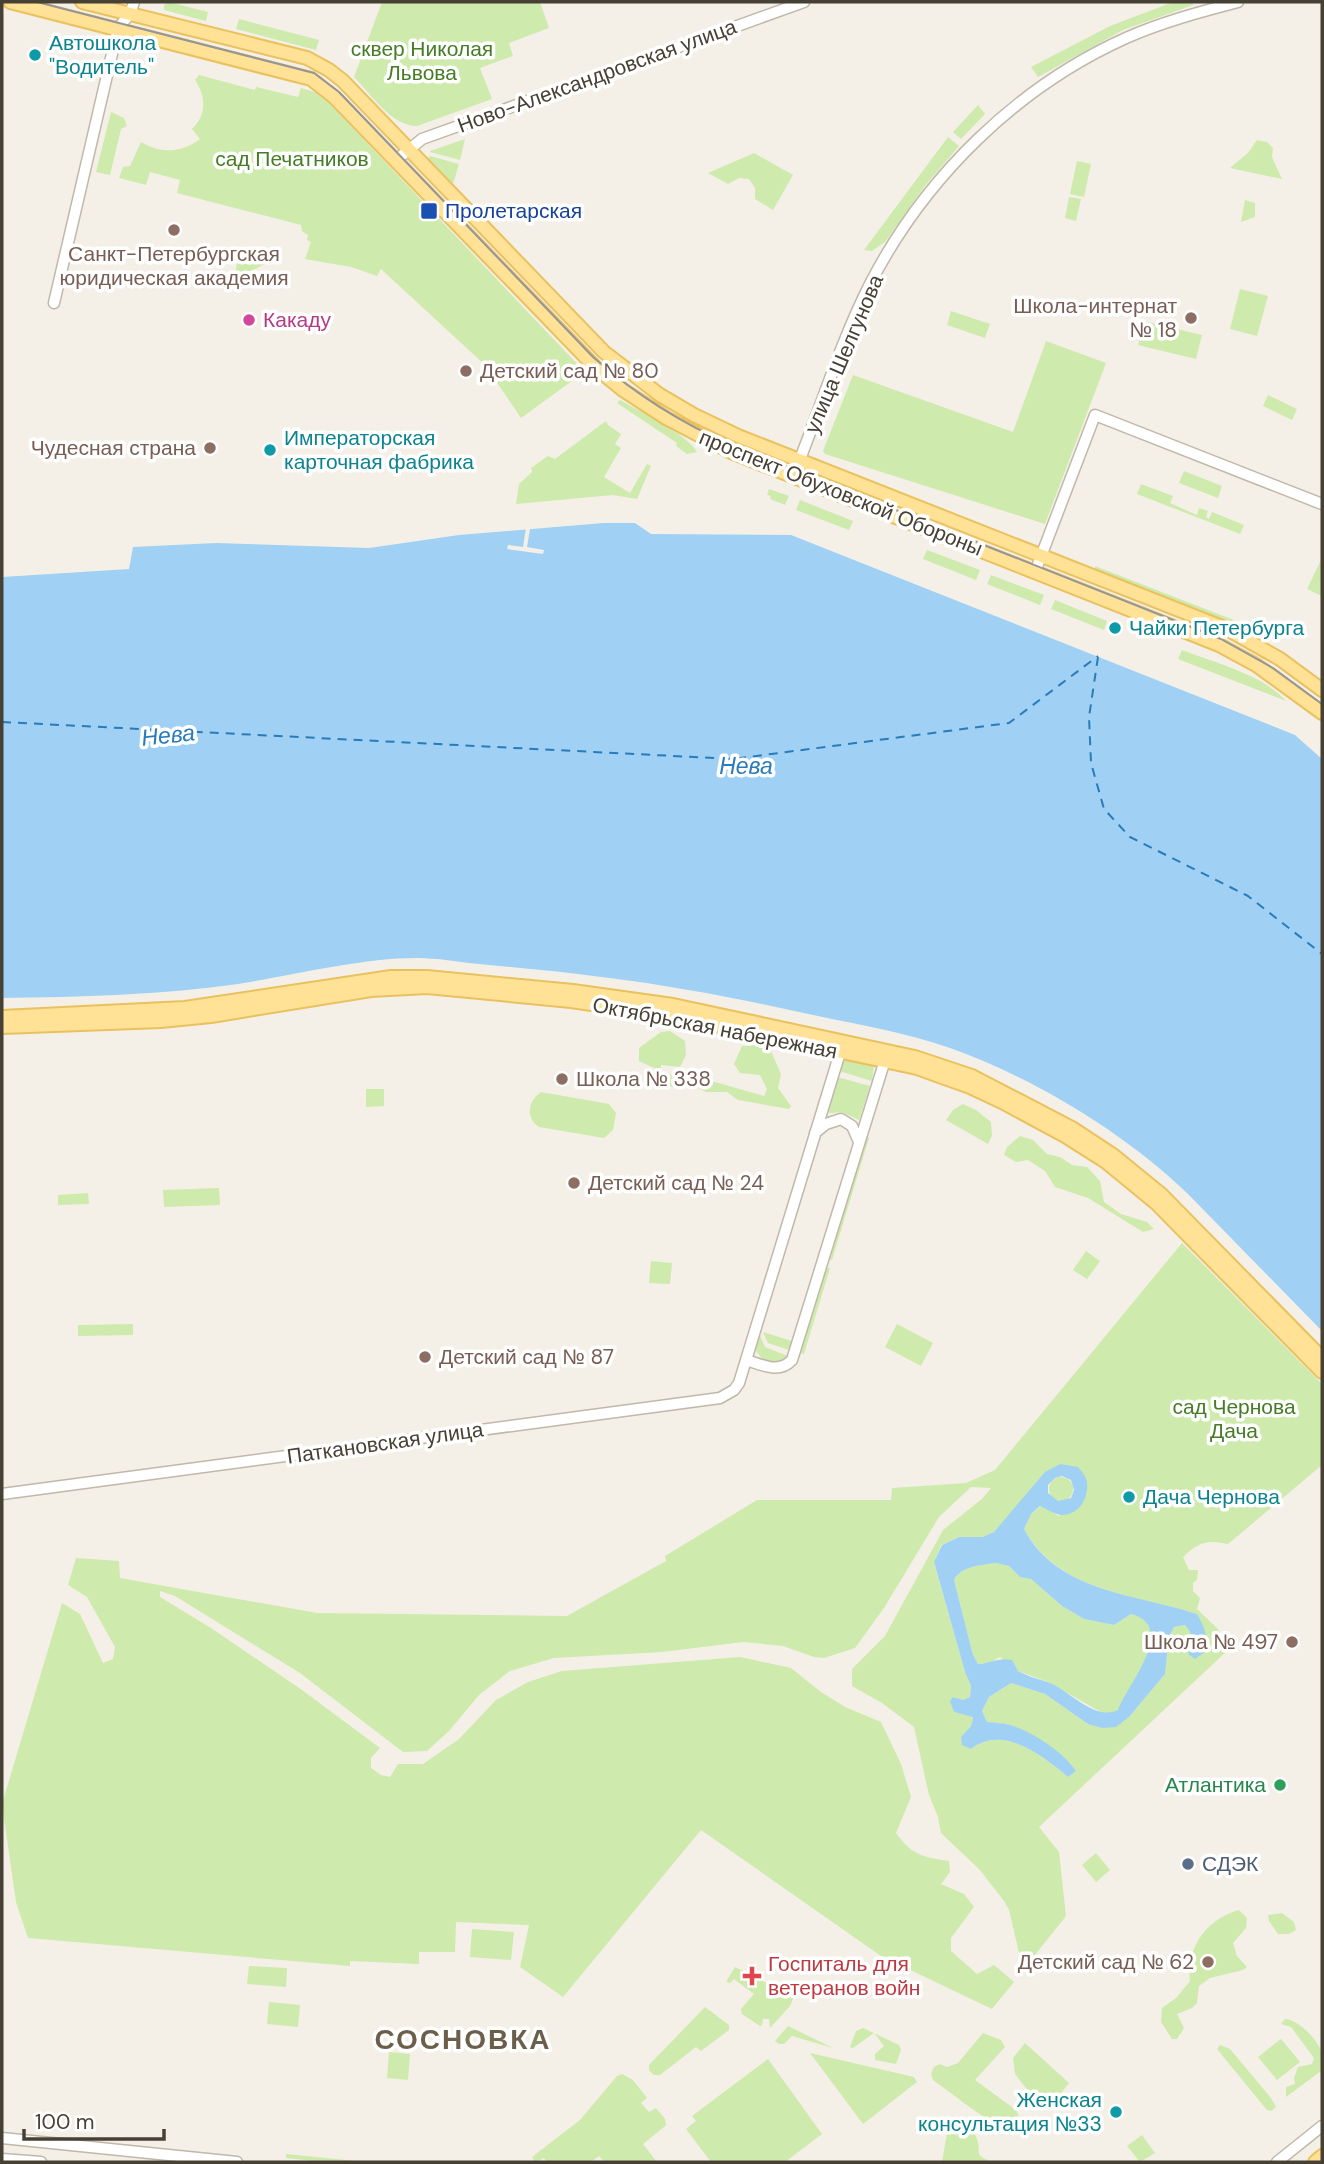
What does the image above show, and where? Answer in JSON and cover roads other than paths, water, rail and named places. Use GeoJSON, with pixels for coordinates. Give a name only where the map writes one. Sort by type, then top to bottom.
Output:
{"type":"FeatureCollection","features":[{"type":"Feature","properties":{"kind":"main road","name":"проспект Обуховской Обороны"},"geometry":{"type":"LineString","coordinates":[[10,2],[311,79],[334,97],[576,349],[608,379],[666,418],[709,442],[793,477],[1219,645],[1256,665],[1322,713]]}},
{"type":"Feature","properties":{"kind":"main road","name":"проспект Обуховской Обороны"},"geometry":{"type":"LineString","coordinates":[[82,2],[132,8],[307,58],[319,64],[338,77],[589,337],[626,371],[694,415],[738,436],[1227,629],[1269,652],[1322,690]]}},
{"type":"Feature","properties":{"kind":"main road","name":"Октябрьская набережная"},"geometry":{"type":"LineString","coordinates":[[2,1017],[172,1010],[391,977],[427,977],[646,1000],[729,1016],[917,1068],[970,1087],[1065,1136],[1106,1162],[1156,1203],[1322,1372]]}},
{"type":"Feature","properties":{"kind":"main road","name":"Октябрьская набережная"},"geometry":{"type":"LineString","coordinates":[[2,1027],[161,1021],[211,1016],[371,990],[427,987],[572,1001],[663,1014],[842,1047],[915,1057],[972,1076],[1090,1140],[1134,1171],[1162,1195],[1322,1358]]}},
{"type":"Feature","properties":{"kind":"main road"},"geometry":{"type":"LineString","coordinates":[[1315,2162],[1322,2156]]}},
{"type":"Feature","properties":{"kind":"street","name":"Ново-Александровская улица"},"geometry":{"type":"LineString","coordinates":[[396,161],[422,139],[804,2]]}},
{"type":"Feature","properties":{"kind":"street","name":"улица Шелгунова"},"geometry":{"type":"LineString","coordinates":[[793,477],[861,304],[876,273],[921,205],[975,142],[1023,98],[1099,51],[1155,26],[1238,2]]}},
{"type":"Feature","properties":{"kind":"street"},"geometry":{"type":"LineString","coordinates":[[54,303],[118,28],[132,8]]}},
{"type":"Feature","properties":{"kind":"street"},"geometry":{"type":"LineString","coordinates":[[1035,572],[1095,415],[1322,504]]}},
{"type":"Feature","properties":{"kind":"street","name":"Паткановская улица"},"geometry":{"type":"LineString","coordinates":[[2,1494],[720,1398],[734,1390],[746,1360],[842,1047]]}},
{"type":"Feature","properties":{"kind":"street"},"geometry":{"type":"LineString","coordinates":[[746,1360],[780,1368],[792,1360],[885,1060]]}},
{"type":"Feature","properties":{"kind":"street"},"geometry":{"type":"LineString","coordinates":[[815,1133],[825,1124],[841,1119],[852,1126],[859,1142]]}},
{"type":"Feature","properties":{"kind":"street"},"geometry":{"type":"LineString","coordinates":[[1277,2162],[1322,2126]]}},
{"type":"Feature","properties":{"kind":"street"},"geometry":{"type":"LineString","coordinates":[[2,2138],[237,2162]]}},
{"type":"Feature","properties":{"kind":"street"},"geometry":{"type":"LineString","coordinates":[[2,2159],[41,2162]]}},
{"type":"Feature","properties":{"kind":"water","name":"Нева"},"geometry":{"type":"Polygon","coordinates":[[[603,523],[635,523],[651,534],[791,535],[1295,735],[1322,759],[1322,1331],[1188,1194],[1107,1128],[1014,1075],[982,1060],[913,1037],[752,1002],[657,985],[425,958],[373,961],[179,991],[2,998],[2,577],[129,569],[133,547],[216,543],[369,548],[459,535],[603,523]]]}},
{"type":"Feature","properties":{"kind":"water"},"geometry":{"type":"Polygon","coordinates":[[[1060,1464],[1078,1467],[1086,1478],[1087,1488],[1082,1504],[1073,1512],[1059,1515],[1040,1506],[1031,1514],[1024,1529],[1039,1550],[1078,1579],[1101,1588],[1197,1614],[1206,1637],[1205,1652],[1195,1659],[1188,1654],[1192,1639],[1188,1629],[1185,1625],[1174,1627],[1169,1637],[1165,1674],[1129,1717],[1116,1727],[1102,1728],[1088,1724],[1045,1694],[1011,1683],[989,1697],[982,1711],[987,1722],[1010,1725],[1046,1743],[1076,1771],[1068,1777],[1035,1752],[1009,1741],[983,1742],[971,1749],[962,1745],[961,1737],[971,1726],[973,1717],[954,1712],[950,1701],[953,1697],[963,1700],[970,1697],[971,1686],[934,1562],[942,1545],[959,1537],[982,1537],[994,1532],[1045,1472],[1060,1464]],[[1062,1476],[1055,1478],[1048,1485],[1048,1493],[1058,1501],[1071,1498],[1074,1490],[1071,1480],[1062,1476]],[[996,1563],[967,1569],[954,1580],[973,1655],[978,1664],[1012,1660],[1018,1671],[1058,1687],[1092,1709],[1101,1712],[1118,1710],[1146,1658],[1150,1631],[1145,1621],[1131,1614],[1114,1625],[1084,1619],[1062,1606],[1031,1579],[1020,1577],[1009,1566],[996,1563]]]}},
{"type":"Feature","properties":{"kind":"tram line"},"geometry":{"type":"LineString","coordinates":[[37,2],[314,73],[339,92],[593,357],[660,407],[734,446],[1221,639],[1273,668],[1322,704]]}},
{"type":"Feature","properties":{"kind":"place","name":"Автошкола \"Водитель\""},"geometry":{"type":"Point","coordinates":[35,55]}},
{"type":"Feature","properties":{"kind":"place","name":"Пролетарская"},"geometry":{"type":"Point","coordinates":[429,211]}},
{"type":"Feature","properties":{"kind":"place","name":"Санкт-Петербургская юридическая академия"},"geometry":{"type":"Point","coordinates":[174,230]}},
{"type":"Feature","properties":{"kind":"place","name":"Школа-интернат № 18"},"geometry":{"type":"Point","coordinates":[1191,318]}},
{"type":"Feature","properties":{"kind":"place","name":"Какаду"},"geometry":{"type":"Point","coordinates":[249,320]}},
{"type":"Feature","properties":{"kind":"place","name":"Детский сад № 80"},"geometry":{"type":"Point","coordinates":[466,371]}},
{"type":"Feature","properties":{"kind":"place","name":"Чудесная страна"},"geometry":{"type":"Point","coordinates":[210,448]}},
{"type":"Feature","properties":{"kind":"place","name":"Императорская карточная фабрика"},"geometry":{"type":"Point","coordinates":[270,450]}},
{"type":"Feature","properties":{"kind":"place","name":"Чайки Петербурга"},"geometry":{"type":"Point","coordinates":[1115,628]}},
{"type":"Feature","properties":{"kind":"place","name":"Школа № 338"},"geometry":{"type":"Point","coordinates":[562,1079]}},
{"type":"Feature","properties":{"kind":"place","name":"Детский сад № 24"},"geometry":{"type":"Point","coordinates":[574,1183]}},
{"type":"Feature","properties":{"kind":"place","name":"Детский сад № 87"},"geometry":{"type":"Point","coordinates":[425,1357]}},
{"type":"Feature","properties":{"kind":"place","name":"Дача Чернова"},"geometry":{"type":"Point","coordinates":[1129,1497]}},
{"type":"Feature","properties":{"kind":"place","name":"Школа № 497"},"geometry":{"type":"Point","coordinates":[1292,1642]}},
{"type":"Feature","properties":{"kind":"place","name":"Атлантика"},"geometry":{"type":"Point","coordinates":[1280,1785]}},
{"type":"Feature","properties":{"kind":"place","name":"СДЭК"},"geometry":{"type":"Point","coordinates":[1188,1864]}},
{"type":"Feature","properties":{"kind":"place","name":"Детский сад № 62"},"geometry":{"type":"Point","coordinates":[1208,1962]}},
{"type":"Feature","properties":{"kind":"place","name":"Госпиталь для ветеранов войн"},"geometry":{"type":"Point","coordinates":[752,1976]}},
{"type":"Feature","properties":{"kind":"place","name":"Женская консультация №33"},"geometry":{"type":"Point","coordinates":[1116,2112]}},
{"type":"Feature","properties":{"kind":"district","name":"СОСНОВКА"},"geometry":{"type":"Point","coordinates":[463,2039]}},
{"type":"Feature","properties":{"kind":"park label","name":"сквер Николая Львова"},"geometry":{"type":"Point","coordinates":[422,61]}},
{"type":"Feature","properties":{"kind":"park label","name":"сад Печатников"},"geometry":{"type":"Point","coordinates":[292,159]}},
{"type":"Feature","properties":{"kind":"park label","name":"сад Чернова Дача"},"geometry":{"type":"Point","coordinates":[1234,1419]}}]}
